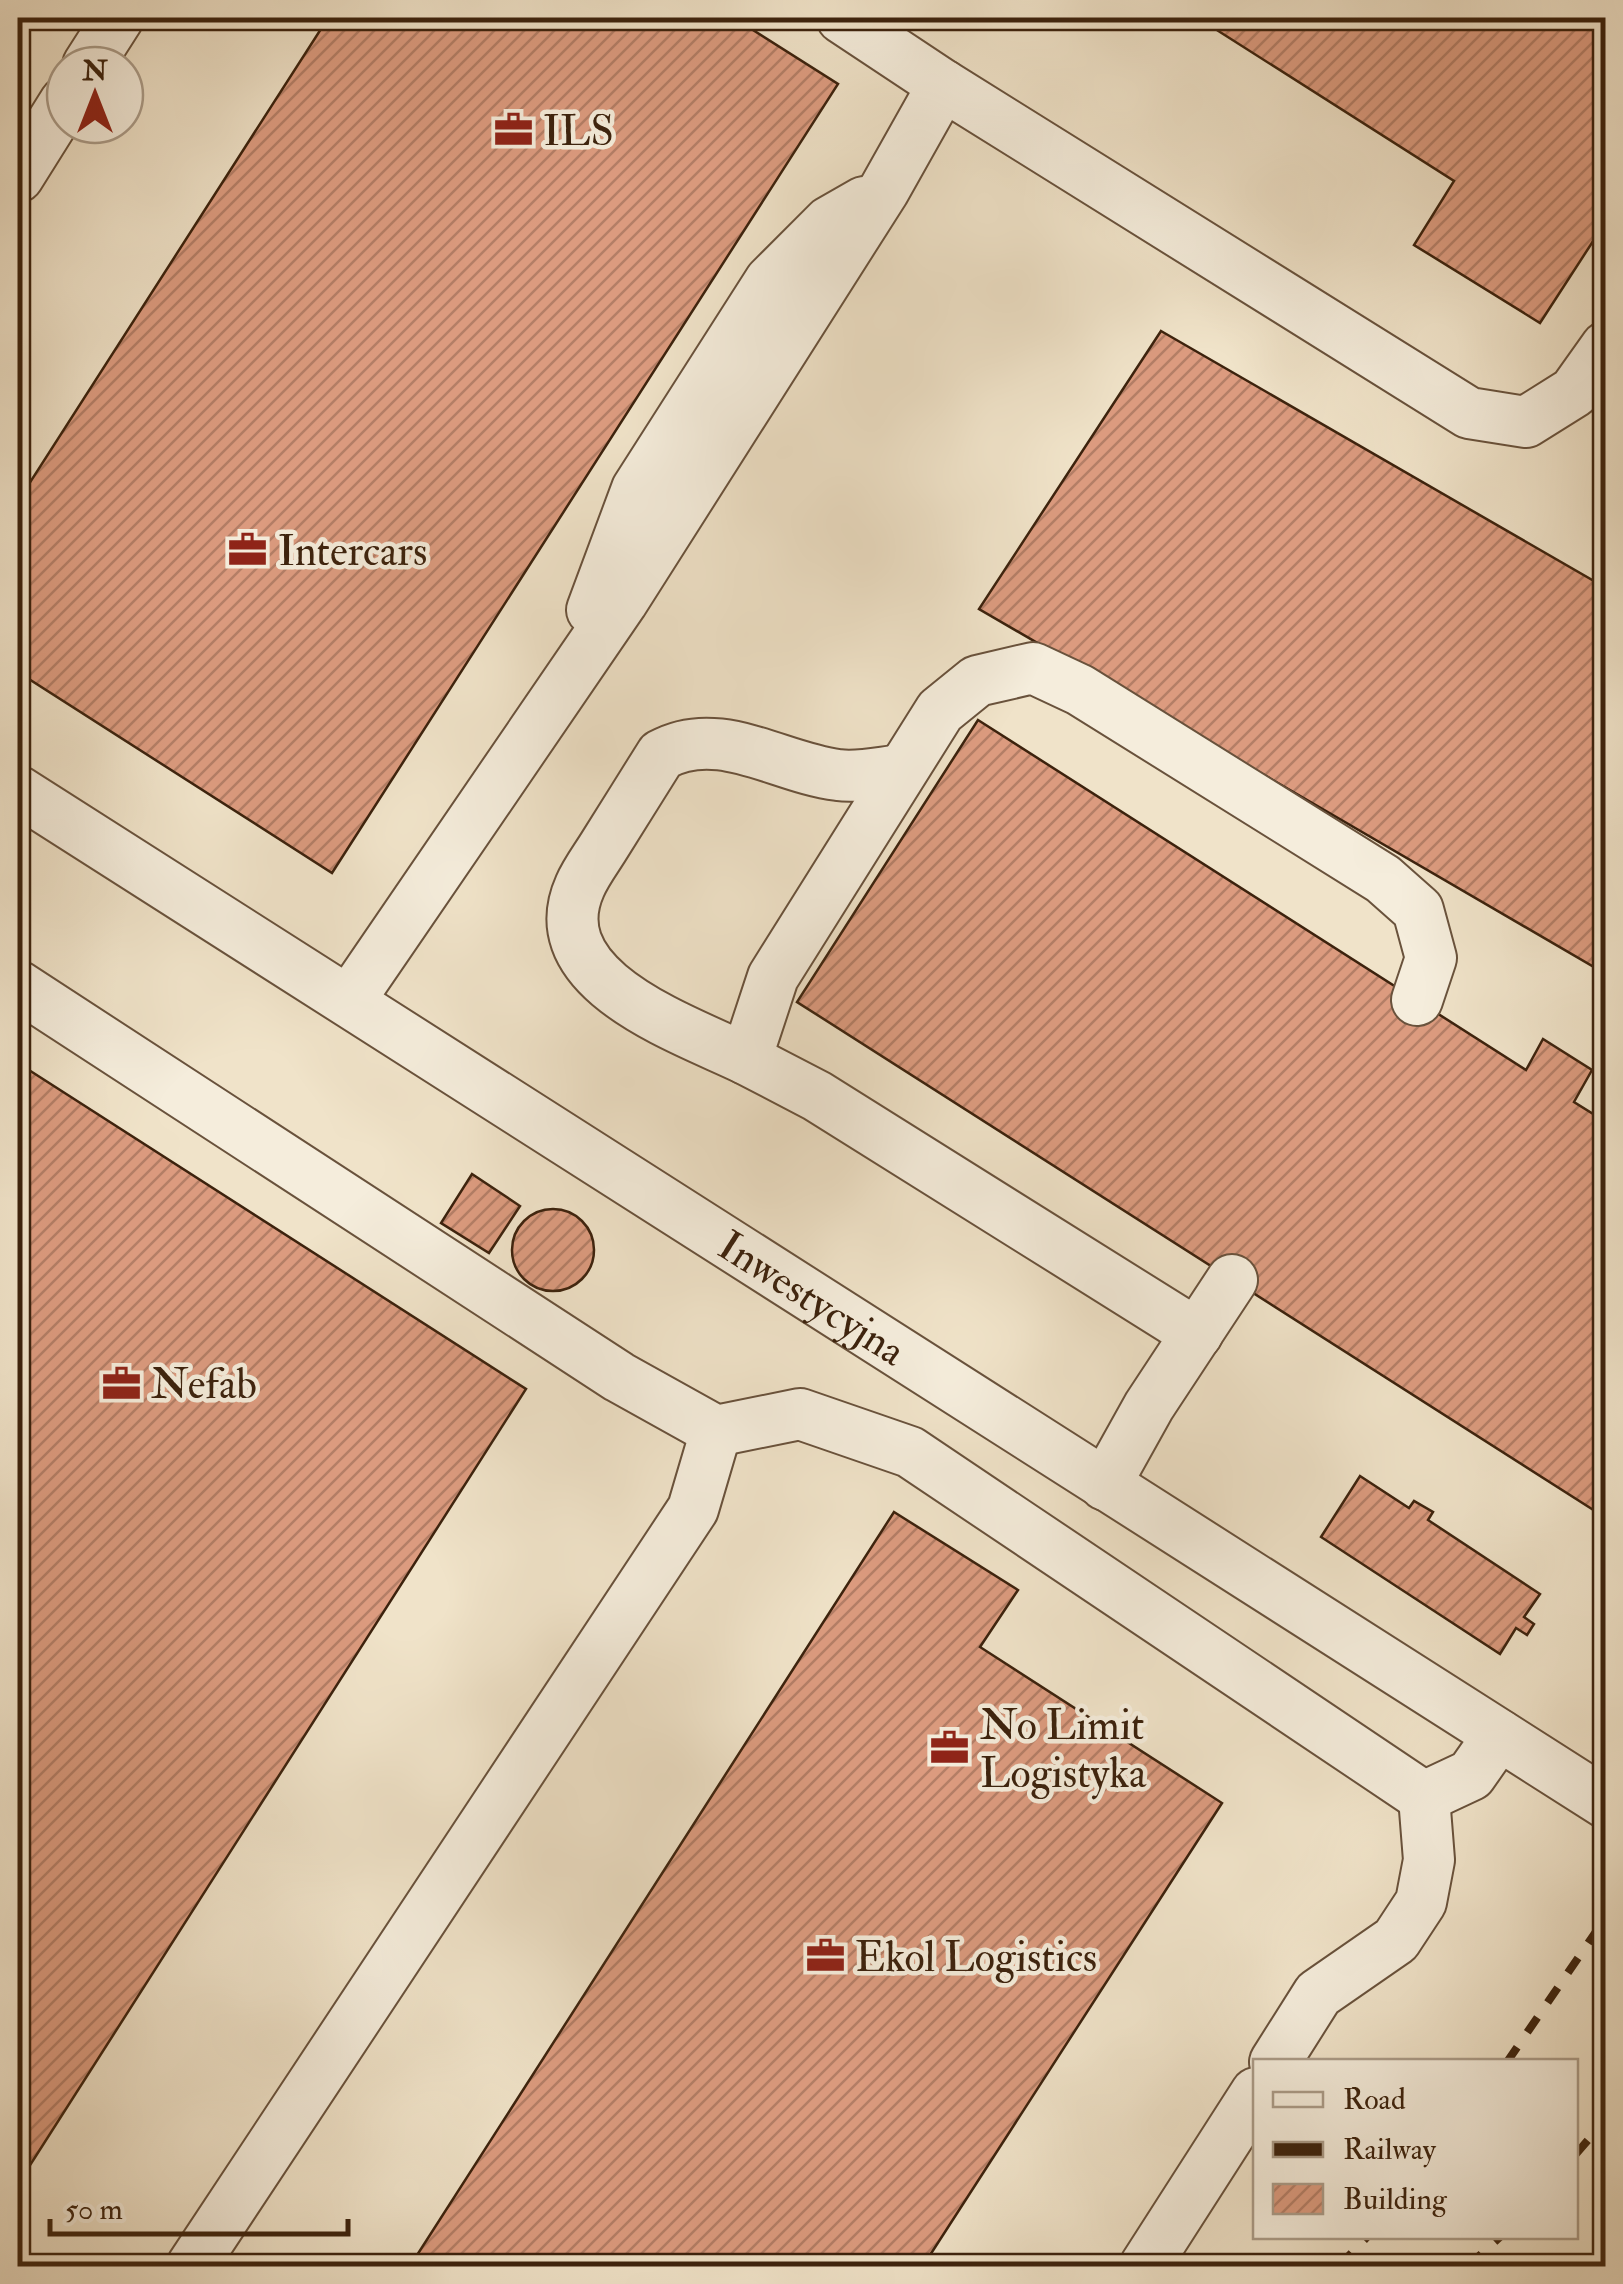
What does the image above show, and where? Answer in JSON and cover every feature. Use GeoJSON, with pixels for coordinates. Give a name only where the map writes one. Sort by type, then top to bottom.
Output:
{"type":"FeatureCollection","features":[{"type":"Feature","properties":{"kind":"street"},"geometry":{"type":"LineString","coordinates":[[101,45],[118,18]]}},
{"type":"Feature","properties":{"kind":"street"},"geometry":{"type":"LineString","coordinates":[[842,18],[1468,413],[1526,422],[1574,392],[1606,347]]}},
{"type":"Feature","properties":{"kind":"street"},"geometry":{"type":"LineString","coordinates":[[349,1001],[622,602],[884,190],[944,84]]}},
{"type":"Feature","properties":{"kind":"street"},"geometry":{"type":"LineString","coordinates":[[18,177],[45,134]]}},
{"type":"Feature","properties":{"kind":"street"},"geometry":{"type":"LineString","coordinates":[[746,1059],[773,977],[940,711],[977,682],[1033,668],[1080,690],[1383,878],[1418,910],[1431,958],[1416,1000]]}},
{"type":"Feature","properties":{"kind":"street"},"geometry":{"type":"LineString","coordinates":[[902,770],[840,776],[725,745],[680,745],[662,755],[579,887],[573,918],[576,944],[586,964],[627,999],[817,1096],[1197,1334]]}},
{"type":"Feature","properties":{"kind":"street","name":"Inwestycyjna"},"geometry":{"type":"LineString","coordinates":[[18,791],[1606,1804]]}},
{"type":"Feature","properties":{"kind":"street"},"geometry":{"type":"LineString","coordinates":[[18,986],[619,1377],[716,1430],[800,1414],[910,1452],[1424,1797]]}},
{"type":"Feature","properties":{"kind":"street"},"geometry":{"type":"LineString","coordinates":[[1105,1485],[1149,1406],[1232,1280]]}},
{"type":"Feature","properties":{"kind":"street"},"geometry":{"type":"LineString","coordinates":[[192,2266],[693,1509],[716,1430]]}},
{"type":"Feature","properties":{"kind":"street"},"geometry":{"type":"LineString","coordinates":[[1424,1797],[1471,1775],[1498,1735]]}},
{"type":"Feature","properties":{"kind":"street"},"geometry":{"type":"LineString","coordinates":[[1278,2059],[1318,1994],[1396,1940],[1421,1902],[1429,1860],[1424,1797]]}},
{"type":"Feature","properties":{"kind":"street"},"geometry":{"type":"LineString","coordinates":[[1145,2266],[1253,2098]]}},
{"type":"Feature","properties":{"kind":"building"},"geometry":{"type":"Polygon","coordinates":[[[328,18],[734,18],[838,84],[332,873],[18,672],[18,501],[328,18]]]}},
{"type":"Feature","properties":{"kind":"building"},"geometry":{"type":"Polygon","coordinates":[[[1198,18],[1606,18],[1606,236],[1599,232],[1540,323],[1414,245],[1454,181],[1198,18]]]}},
{"type":"Feature","properties":{"kind":"building"},"geometry":{"type":"Polygon","coordinates":[[[1161,331],[1606,588],[1606,974],[979,609],[1161,331]]]}},
{"type":"Feature","properties":{"kind":"building"},"geometry":{"type":"Polygon","coordinates":[[[978,720],[1526,1070],[1543,1039],[1592,1070],[1574,1102],[1606,1122],[1606,1518],[797,1002],[978,720]]]}},
{"type":"Feature","properties":{"kind":"building"},"geometry":{"type":"Polygon","coordinates":[[[18,1063],[526,1389],[18,2184],[18,1063]]]}},
{"type":"Feature","properties":{"kind":"building"},"geometry":{"type":"Polygon","coordinates":[[[472,1174],[520,1206],[489,1253],[441,1223],[472,1174]]]}},
{"type":"Feature","properties":{"kind":"building"},"geometry":{"type":"Polygon","coordinates":[[[553,1209],[569,1212],[582,1221],[591,1234],[591,1266],[582,1279],[569,1288],[553,1291],[537,1288],[524,1279],[515,1266],[512,1250],[515,1234],[524,1221],[537,1212],[553,1209]]]}},
{"type":"Feature","properties":{"kind":"building"},"geometry":{"type":"Polygon","coordinates":[[[1360,1476],[1409,1508],[1414,1501],[1433,1512],[1428,1520],[1540,1594],[1524,1617],[1534,1624],[1527,1635],[1516,1628],[1500,1654],[1321,1537],[1360,1476]]]}},
{"type":"Feature","properties":{"kind":"building"},"geometry":{"type":"Polygon","coordinates":[[[894,1512],[1018,1590],[980,1647],[1222,1803],[923,2266],[410,2266],[894,1512]]]}},
{"type":"Feature","properties":{"kind":"railway"},"geometry":{"type":"LineString","coordinates":[[1509,2059],[1606,1917]]}},
{"type":"Feature","properties":{"kind":"railway"},"geometry":{"type":"LineString","coordinates":[[1578,2152],[1606,2119]]}},
{"type":"Feature","properties":{"kind":"railway"},"geometry":{"type":"LineString","coordinates":[[1339,2266],[1365,2239]]}},
{"type":"Feature","properties":{"kind":"railway"},"geometry":{"type":"LineString","coordinates":[[1468,2266],[1498,2239]]}},
{"type":"Feature","properties":{"kind":"place","name":"ILS"},"geometry":{"type":"Point","coordinates":[513,130]}},
{"type":"Feature","properties":{"kind":"place","name":"Intercars"},"geometry":{"type":"Point","coordinates":[248,550]}},
{"type":"Feature","properties":{"kind":"place","name":"Nefab"},"geometry":{"type":"Point","coordinates":[121,1383]}},
{"type":"Feature","properties":{"kind":"place","name":"No Limit Logistyka"},"geometry":{"type":"Point","coordinates":[950,1748]}},
{"type":"Feature","properties":{"kind":"place","name":"Ekol Logistics"},"geometry":{"type":"Point","coordinates":[825,1956]}}]}
